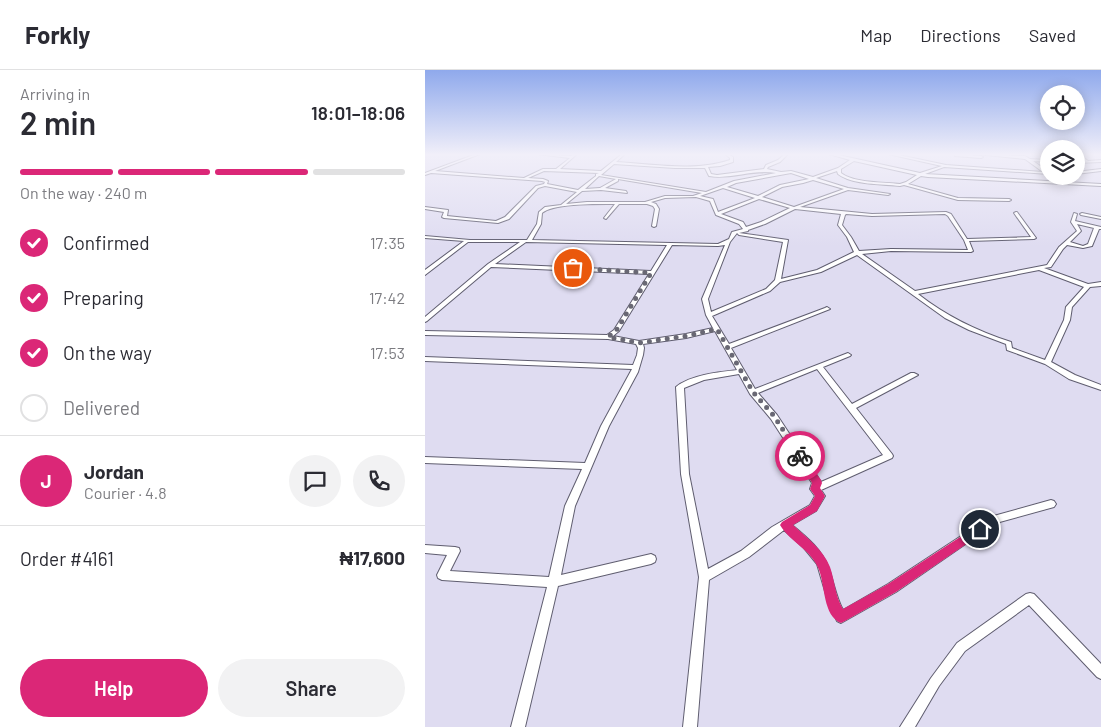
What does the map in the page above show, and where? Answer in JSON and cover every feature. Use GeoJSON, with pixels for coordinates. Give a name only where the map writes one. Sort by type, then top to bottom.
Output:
{"type":"FeatureCollection","features":[{"type":"Feature","properties":{"kind":"street"},"geometry":{"type":"LineString","coordinates":[[562,206],[586,185]]}},
{"type":"Feature","properties":{"kind":"street"},"geometry":{"type":"LineString","coordinates":[[601,189],[609,185]]}},
{"type":"Feature","properties":{"kind":"street"},"geometry":{"type":"LineString","coordinates":[[652,185],[706,192]]}},
{"type":"Feature","properties":{"kind":"street"},"geometry":{"type":"LineString","coordinates":[[697,196],[729,185]]}},
{"type":"Feature","properties":{"kind":"street"},"geometry":{"type":"LineString","coordinates":[[717,214],[787,185]]}},
{"type":"Feature","properties":{"kind":"street"},"geometry":{"type":"LineString","coordinates":[[833,185],[849,189],[888,194]]}},
{"type":"Feature","properties":{"kind":"street"},"geometry":{"type":"LineString","coordinates":[[907,185],[958,199],[1009,200]]}},
{"type":"Feature","properties":{"kind":"street"},"geometry":{"type":"LineString","coordinates":[[425,208],[447,211],[444,217],[496,222],[507,218],[532,191],[545,186],[626,192]]}},
{"type":"Feature","properties":{"kind":"street"},"geometry":{"type":"LineString","coordinates":[[709,315],[769,290],[778,281],[819,271],[857,253],[891,250],[971,251],[967,240],[950,215],[946,213],[872,215],[794,208],[723,187]]}},
{"type":"Feature","properties":{"kind":"street"},"geometry":{"type":"LineString","coordinates":[[425,237],[470,240],[707,246],[727,242],[733,238],[735,233],[746,230],[794,208],[849,189]]}},
{"type":"Feature","properties":{"kind":"street"},"geometry":{"type":"LineString","coordinates":[[425,320],[490,265],[527,241],[539,224],[541,213],[544,209],[593,203],[649,202],[665,197],[697,196],[712,200],[717,214],[741,223],[746,230]]}},
{"type":"Feature","properties":{"kind":"street"},"geometry":{"type":"LineString","coordinates":[[649,202],[655,205],[657,209],[654,226]]}},
{"type":"Feature","properties":{"kind":"street"},"geometry":{"type":"LineString","coordinates":[[606,218],[617,204]]}},
{"type":"Feature","properties":{"kind":"street"},"geometry":{"type":"LineString","coordinates":[[425,213],[435,209]]}},
{"type":"Feature","properties":{"kind":"street"},"geometry":{"type":"LineString","coordinates":[[846,213],[843,214],[840,225],[857,253],[926,303],[980,334],[1009,343],[1009,349],[1047,362],[1072,377],[1101,388]]}},
{"type":"Feature","properties":{"kind":"street"},"geometry":{"type":"LineString","coordinates":[[967,240],[1034,238],[1016,213]]}},
{"type":"Feature","properties":{"kind":"street"},"geometry":{"type":"LineString","coordinates":[[914,293],[1049,266],[1079,231],[1073,222],[1075,214]]}},
{"type":"Feature","properties":{"kind":"street"},"geometry":{"type":"LineString","coordinates":[[1082,214],[1101,218]]}},
{"type":"Feature","properties":{"kind":"street"},"geometry":{"type":"LineString","coordinates":[[1067,243],[1083,247],[1090,245],[1099,228],[1073,222]]}},
{"type":"Feature","properties":{"kind":"street"},"geometry":{"type":"LineString","coordinates":[[735,233],[786,241],[778,281]]}},
{"type":"Feature","properties":{"kind":"street"},"geometry":{"type":"LineString","coordinates":[[425,273],[463,243],[470,240]]}},
{"type":"Feature","properties":{"kind":"street"},"geometry":{"type":"LineString","coordinates":[[727,242],[705,299],[709,315],[753,392],[774,416],[817,483],[815,489]]}},
{"type":"Feature","properties":{"kind":"street"},"geometry":{"type":"LineString","coordinates":[[608,337],[616,331],[670,245]]}},
{"type":"Feature","properties":{"kind":"street"},"geometry":{"type":"LineString","coordinates":[[490,265],[651,273]]}},
{"type":"Feature","properties":{"kind":"street"},"geometry":{"type":"LineString","coordinates":[[1039,268],[1088,286],[1101,284]]}},
{"type":"Feature","properties":{"kind":"street"},"geometry":{"type":"LineString","coordinates":[[1047,362],[1067,320],[1069,307],[1088,286]]}},
{"type":"Feature","properties":{"kind":"street"},"geometry":{"type":"LineString","coordinates":[[727,346],[827,308]]}},
{"type":"Feature","properties":{"kind":"street"},"geometry":{"type":"LineString","coordinates":[[425,333],[608,337],[639,343],[717,329]]}},
{"type":"Feature","properties":{"kind":"street"},"geometry":{"type":"LineString","coordinates":[[518,727],[570,506],[605,426],[636,367],[641,348],[639,343]]}},
{"type":"Feature","properties":{"kind":"street"},"geometry":{"type":"LineString","coordinates":[[753,392],[848,355]]}},
{"type":"Feature","properties":{"kind":"street"},"geometry":{"type":"LineString","coordinates":[[425,360],[636,367]]}},
{"type":"Feature","properties":{"kind":"street"},"geometry":{"type":"LineString","coordinates":[[815,489],[889,456],[819,367]]}},
{"type":"Feature","properties":{"kind":"street"},"geometry":{"type":"LineString","coordinates":[[690,727],[704,577],[685,474],[680,387],[696,380],[720,374],[741,372]]}},
{"type":"Feature","properties":{"kind":"street"},"geometry":{"type":"LineString","coordinates":[[852,407],[914,375]]}},
{"type":"Feature","properties":{"kind":"street"},"geometry":{"type":"LineString","coordinates":[[425,460],[587,466]]}},
{"type":"Feature","properties":{"kind":"street"},"geometry":{"type":"LineString","coordinates":[[704,577],[745,554],[785,525],[813,508],[820,496],[815,489]]}},
{"type":"Feature","properties":{"kind":"street"},"geometry":{"type":"LineString","coordinates":[[785,525],[816,552],[824,568],[833,604],[841,617],[892,588],[993,520],[1051,504]]}},
{"type":"Feature","properties":{"kind":"street"},"geometry":{"type":"LineString","coordinates":[[425,549],[455,552],[442,575],[553,582],[651,559]]}},
{"type":"Feature","properties":{"kind":"street"},"geometry":{"type":"LineString","coordinates":[[907,727],[935,682],[961,647],[1030,598],[1101,673]]}},
{"type":"Feature","properties":{"kind":"way so far"},"geometry":{"type":"LineString","coordinates":[[573,268],[651,273],[616,331],[608,337],[639,343],[717,329],[753,392],[774,416],[800,456]]}},
{"type":"Feature","properties":{"kind":"route"},"geometry":{"type":"LineString","coordinates":[[800,456],[817,483],[815,489],[820,496],[813,508],[785,525],[816,552],[824,568],[833,604],[841,617],[892,588],[980,529]]}}]}
